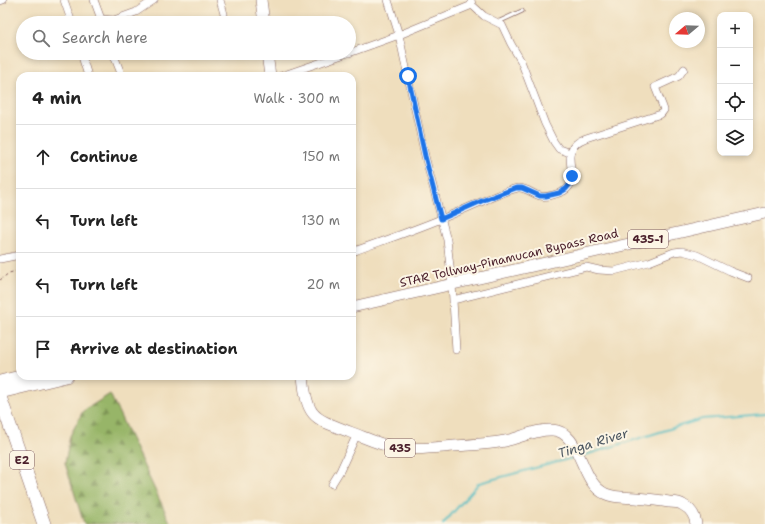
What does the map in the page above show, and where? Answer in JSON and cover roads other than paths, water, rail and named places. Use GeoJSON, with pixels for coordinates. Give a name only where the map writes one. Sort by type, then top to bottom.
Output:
{"type":"FeatureCollection","features":[{"type":"Feature","properties":{"kind":"highway"},"geometry":{"type":"LineString","coordinates":[[0,382],[16,378]]}},
{"type":"Feature","properties":{"kind":"highway"},"geometry":{"type":"LineString","coordinates":[[0,392],[50,380]]}},
{"type":"Feature","properties":{"kind":"highway","name":"E2"},"geometry":{"type":"LineString","coordinates":[[0,396],[44,524]]}},
{"type":"Feature","properties":{"kind":"highway","name":"E2"},"geometry":{"type":"LineString","coordinates":[[0,419],[37,524]]}},
{"type":"Feature","properties":{"kind":"main road"},"geometry":{"type":"LineString","coordinates":[[261,0],[263,16]]}},
{"type":"Feature","properties":{"kind":"main road"},"geometry":{"type":"LineString","coordinates":[[268,60],[269,72]]}},
{"type":"Feature","properties":{"kind":"main road","name":"STAR Tollway-Pinamucan Bypass Road"},"geometry":{"type":"LineString","coordinates":[[356,306],[765,213]]}},
{"type":"Feature","properties":{"kind":"main road","name":"435"},"geometry":{"type":"LineString","coordinates":[[304,380],[306,399],[315,417],[326,423],[392,446],[423,449],[492,443],[510,440],[546,430],[554,430],[567,436],[593,485],[598,490],[614,496],[652,499],[682,504],[692,511],[696,524]]}},
{"type":"Feature","properties":{"kind":"street"},"geometry":{"type":"LineString","coordinates":[[64,0],[70,16]]}},
{"type":"Feature","properties":{"kind":"street"},"geometry":{"type":"LineString","coordinates":[[94,0],[100,16]]}},
{"type":"Feature","properties":{"kind":"street"},"geometry":{"type":"LineString","coordinates":[[125,16],[136,12],[154,0]]}},
{"type":"Feature","properties":{"kind":"street"},"geometry":{"type":"LineString","coordinates":[[220,0],[224,14]]}},
{"type":"Feature","properties":{"kind":"street"},"geometry":{"type":"LineString","coordinates":[[388,0],[399,35],[425,156],[447,240],[452,284],[456,350]]}},
{"type":"Feature","properties":{"kind":"street"},"geometry":{"type":"LineString","coordinates":[[356,50],[399,35],[471,2],[484,16],[502,25],[510,44],[519,56],[545,124],[554,142],[559,149],[570,153]]}},
{"type":"Feature","properties":{"kind":"street"},"geometry":{"type":"LineString","coordinates":[[83,60],[87,72]]}},
{"type":"Feature","properties":{"kind":"street"},"geometry":{"type":"LineString","coordinates":[[116,60],[120,72]]}},
{"type":"Feature","properties":{"kind":"street"},"geometry":{"type":"LineString","coordinates":[[293,72],[328,60]]}},
{"type":"Feature","properties":{"kind":"street"},"geometry":{"type":"LineString","coordinates":[[356,251],[441,219],[516,188],[522,188],[540,196],[559,193],[566,189],[570,184],[572,176],[570,153],[575,143],[580,140],[661,114],[664,110],[655,87],[679,76],[684,69]]}},
{"type":"Feature","properties":{"kind":"street"},"geometry":{"type":"LineString","coordinates":[[453,300],[586,266],[605,272],[624,269],[649,262],[664,255],[682,251],[697,254],[730,271],[748,278]]}},
{"type":"Feature","properties":{"kind":"street"},"geometry":{"type":"LineString","coordinates":[[0,259],[16,256]]}},
{"type":"Feature","properties":{"kind":"street"},"geometry":{"type":"LineString","coordinates":[[332,484],[340,471],[357,434]]}},
{"type":"Feature","properties":{"kind":"lane"},"geometry":{"type":"LineString","coordinates":[[497,22],[522,11]]}},
{"type":"Feature","properties":{"kind":"waterway","name":"Tinga River"},"geometry":{"type":"LineString","coordinates":[[582,456],[702,419],[765,414]]}},
{"type":"Feature","properties":{"kind":"waterway","name":"Tinga River"},"geometry":{"type":"LineString","coordinates":[[443,524],[479,483],[576,457]]}}]}
